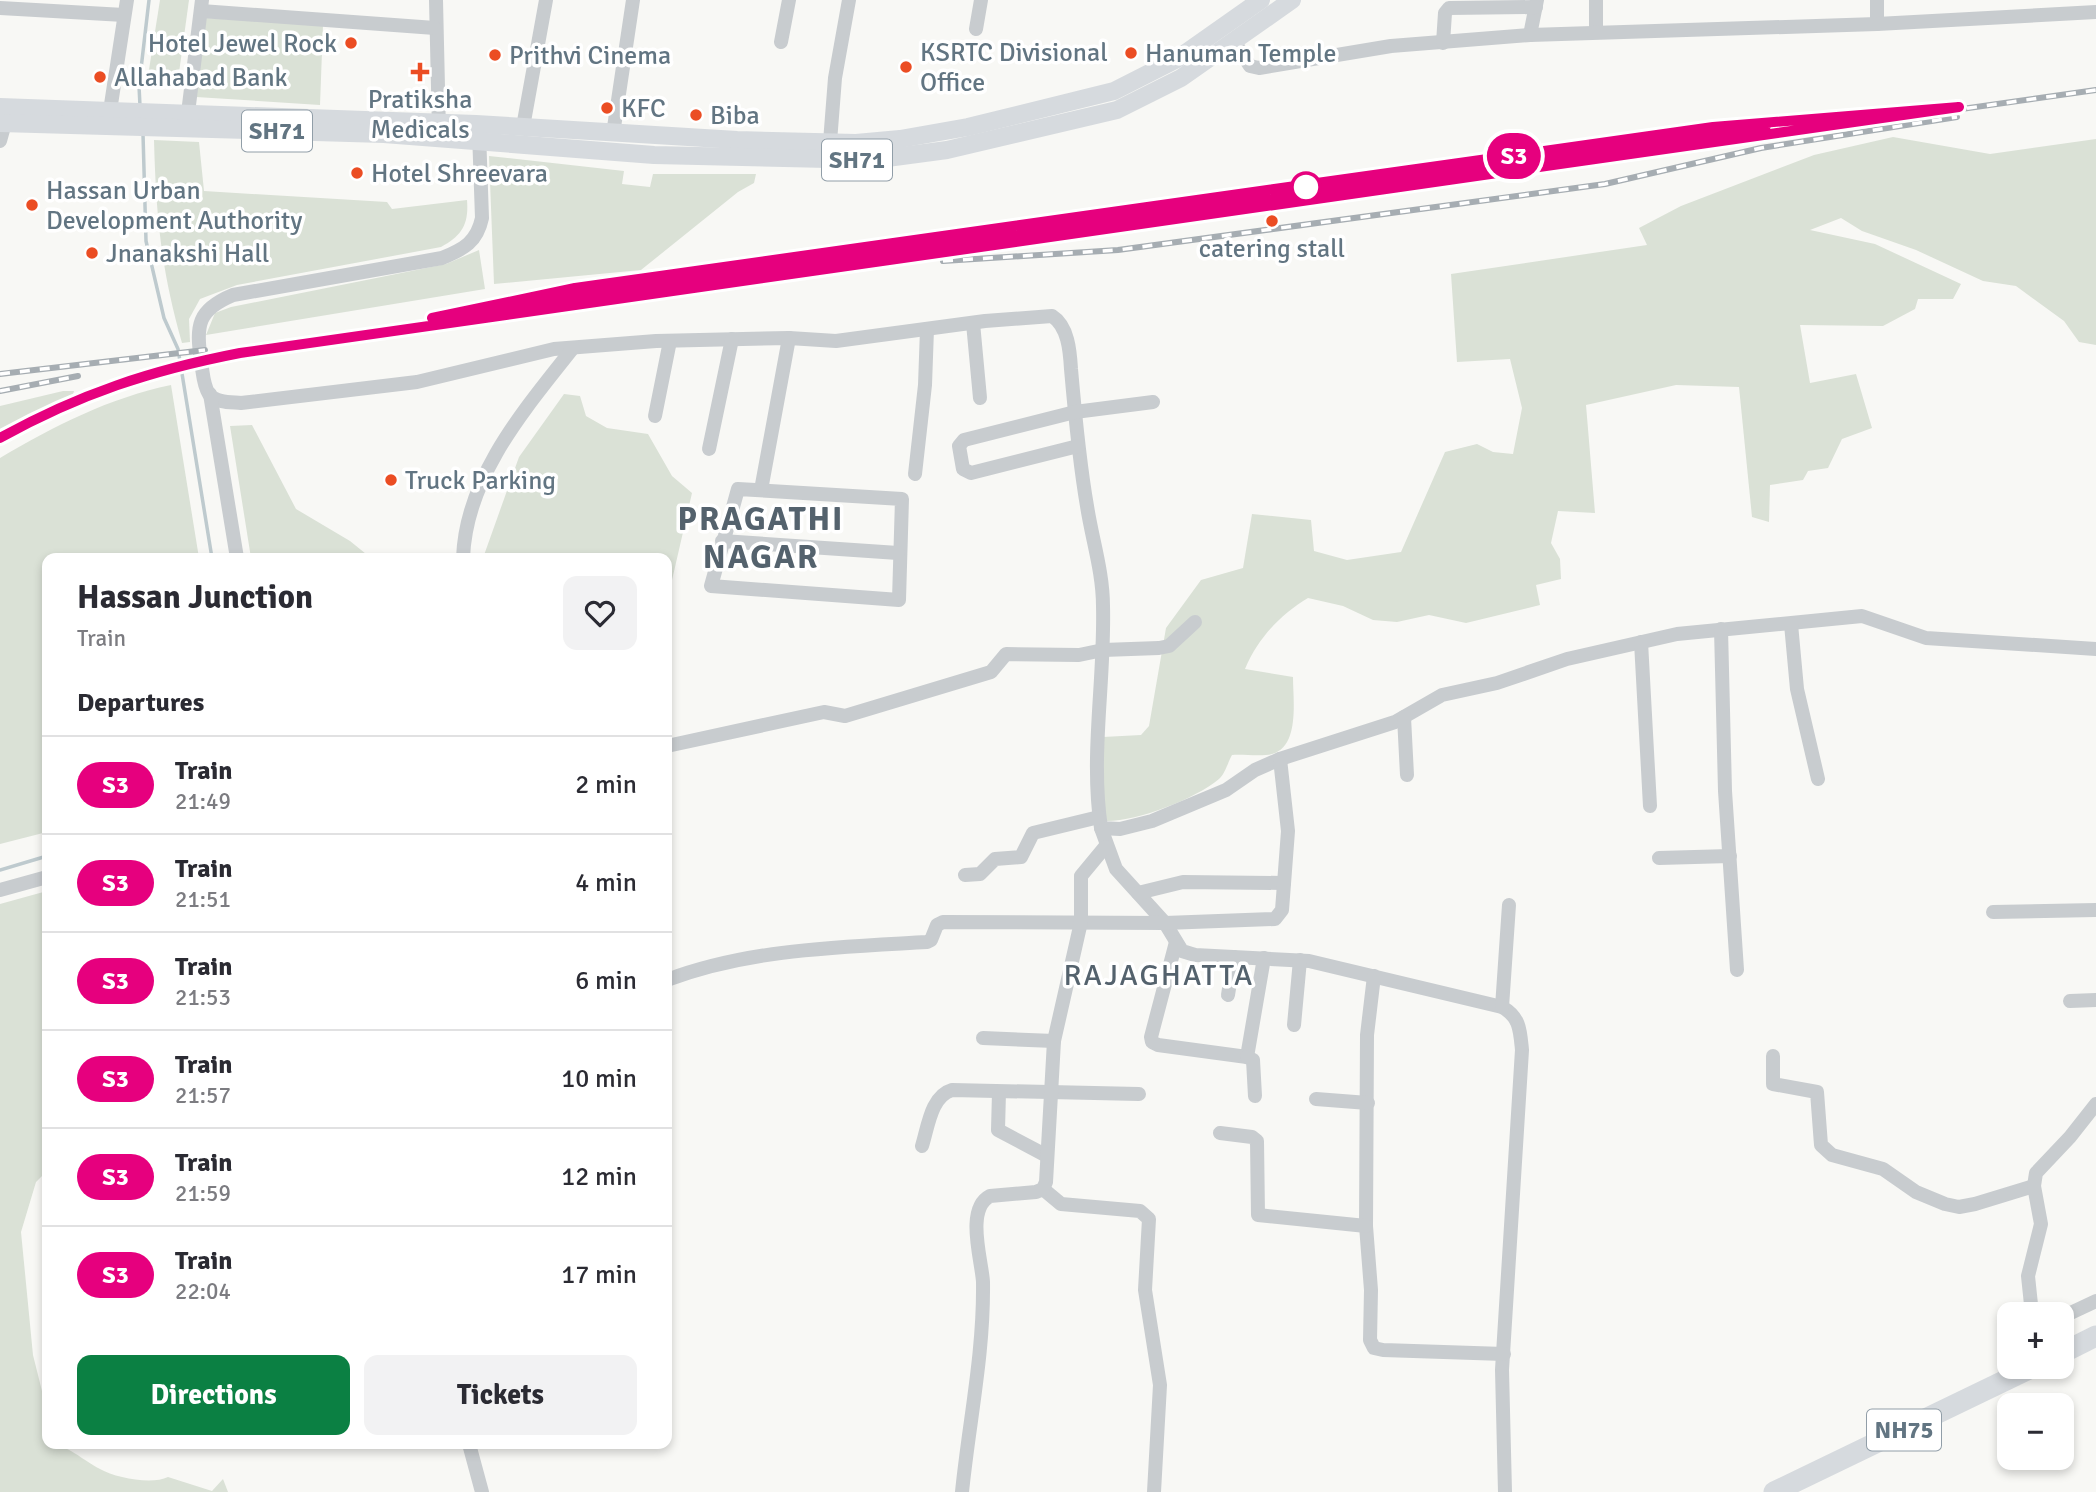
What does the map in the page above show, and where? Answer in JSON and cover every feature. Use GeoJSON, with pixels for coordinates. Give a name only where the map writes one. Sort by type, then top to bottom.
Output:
{"type":"FeatureCollection","features":[{"type":"Feature","properties":{"kind":"highway"},"geometry":{"type":"LineString","coordinates":[[2074,1347],[2096,1336]]}},
{"type":"Feature","properties":{"kind":"highway","name":"NH75"},"geometry":{"type":"LineString","coordinates":[[1774,1492],[2008,1379]]}},
{"type":"Feature","properties":{"kind":"main road","name":"SH71"},"geometry":{"type":"LineString","coordinates":[[168,121],[188,113],[872,160],[969,136],[1114,91],[1171,62],[1261,0]]}},
{"type":"Feature","properties":{"kind":"main road","name":"SH71"},"geometry":{"type":"LineString","coordinates":[[479,132],[523,127],[612,143],[830,142],[969,136],[1117,110],[1181,78],[1292,0]]}},
{"type":"Feature","properties":{"kind":"main road"},"geometry":{"type":"LineString","coordinates":[[1171,62],[1181,78]]}},
{"type":"Feature","properties":{"kind":"main road","name":"SH71"},"geometry":{"type":"LineString","coordinates":[[2,117],[168,121],[384,134],[439,130]]}},
{"type":"Feature","properties":{"kind":"street"},"geometry":{"type":"LineString","coordinates":[[436,0],[439,130]]}},
{"type":"Feature","properties":{"kind":"street"},"geometry":{"type":"LineString","coordinates":[[523,127],[546,0]]}},
{"type":"Feature","properties":{"kind":"street"},"geometry":{"type":"LineString","coordinates":[[612,143],[633,0]]}},
{"type":"Feature","properties":{"kind":"street"},"geometry":{"type":"LineString","coordinates":[[781,42],[789,0]]}},
{"type":"Feature","properties":{"kind":"street"},"geometry":{"type":"LineString","coordinates":[[976,29],[981,0]]}},
{"type":"Feature","properties":{"kind":"street"},"geometry":{"type":"LineString","coordinates":[[1596,0],[1596,32]]}},
{"type":"Feature","properties":{"kind":"street"},"geometry":{"type":"LineString","coordinates":[[1877,0],[1877,24]]}},
{"type":"Feature","properties":{"kind":"street"},"geometry":{"type":"LineString","coordinates":[[830,142],[845,1]]}},
{"type":"Feature","properties":{"kind":"street"},"geometry":{"type":"LineString","coordinates":[[1443,43],[1445,13],[1449,8],[1536,3],[1530,35]]}},
{"type":"Feature","properties":{"kind":"street"},"geometry":{"type":"LineString","coordinates":[[188,113],[202,6],[435,28]]}},
{"type":"Feature","properties":{"kind":"street"},"geometry":{"type":"LineString","coordinates":[[0,8],[126,7],[115,119]]}},
{"type":"Feature","properties":{"kind":"street"},"geometry":{"type":"LineString","coordinates":[[1234,41],[1250,66],[1259,68],[1353,51],[1530,35],[1877,24],[2096,12]]}},
{"type":"Feature","properties":{"kind":"street"},"geometry":{"type":"LineString","coordinates":[[0,141],[2,117]]}},
{"type":"Feature","properties":{"kind":"street"},"geometry":{"type":"LineString","coordinates":[[236,553],[210,394],[204,382],[198,329],[214,303],[233,295],[442,258],[466,248],[480,232],[482,218],[479,132]]}},
{"type":"Feature","properties":{"kind":"street"},"geometry":{"type":"LineString","coordinates":[[210,394],[217,400],[241,403],[417,382],[554,349],[732,339],[836,341],[1044,315],[1060,321],[1071,361],[1078,446],[1103,602],[1103,650],[1095,756],[1100,823],[1105,847],[1116,869],[1165,923],[1182,951],[1195,955],[1300,960],[1502,1007],[1512,1013],[1520,1024],[1522,1050],[1504,1354],[1504,1492]]}},
{"type":"Feature","properties":{"kind":"street"},"geometry":{"type":"LineString","coordinates":[[973,323],[980,398]]}},
{"type":"Feature","properties":{"kind":"street"},"geometry":{"type":"LineString","coordinates":[[915,474],[925,385],[927,329]]}},
{"type":"Feature","properties":{"kind":"street"},"geometry":{"type":"LineString","coordinates":[[761,490],[789,338]]}},
{"type":"Feature","properties":{"kind":"street"},"geometry":{"type":"LineString","coordinates":[[709,449],[732,339]]}},
{"type":"Feature","properties":{"kind":"street"},"geometry":{"type":"LineString","coordinates":[[655,416],[670,341]]}},
{"type":"Feature","properties":{"kind":"street"},"geometry":{"type":"LineString","coordinates":[[464,553],[466,531],[492,460],[510,429],[573,348]]}},
{"type":"Feature","properties":{"kind":"street"},"geometry":{"type":"LineString","coordinates":[[1078,446],[971,472],[963,469],[959,446],[964,440],[1075,412],[1153,402]]}},
{"type":"Feature","properties":{"kind":"street"},"geometry":{"type":"LineString","coordinates":[[738,489],[761,490],[902,499],[898,553],[899,600],[711,586],[738,489]]}},
{"type":"Feature","properties":{"kind":"street"},"geometry":{"type":"LineString","coordinates":[[722,541],[898,553]]}},
{"type":"Feature","properties":{"kind":"street"},"geometry":{"type":"LineString","coordinates":[[965,875],[980,874],[995,859],[1021,857],[1034,833],[1100,823],[1119,829],[1152,821],[1226,790],[1255,770],[1280,759],[1404,717],[1442,695],[1497,683],[1567,659],[1641,642],[1721,629],[1862,615],[1926,638],[2096,649]]}},
{"type":"Feature","properties":{"kind":"street"},"geometry":{"type":"LineString","coordinates":[[672,745],[824,712],[845,716],[991,672],[1006,654],[1079,655],[1103,650],[1168,646],[1195,622]]}},
{"type":"Feature","properties":{"kind":"street"},"geometry":{"type":"LineString","coordinates":[[1791,624],[1797,689],[1818,779]]}},
{"type":"Feature","properties":{"kind":"street"},"geometry":{"type":"LineString","coordinates":[[1721,629],[1737,970]]}},
{"type":"Feature","properties":{"kind":"street"},"geometry":{"type":"LineString","coordinates":[[1641,642],[1650,806]]}},
{"type":"Feature","properties":{"kind":"street"},"geometry":{"type":"LineString","coordinates":[[1404,717],[1406,775]]}},
{"type":"Feature","properties":{"kind":"street"},"geometry":{"type":"LineString","coordinates":[[672,978],[696,970],[788,952],[927,942],[933,937],[937,925],[943,922],[1165,923],[1275,919],[1282,910],[1287,816],[1280,759]]}},
{"type":"Feature","properties":{"kind":"street"},"geometry":{"type":"LineString","coordinates":[[1043,1189],[1054,1041],[1081,922],[1083,871],[1105,847]]}},
{"type":"Feature","properties":{"kind":"street"},"geometry":{"type":"LineString","coordinates":[[1659,858],[1730,856]]}},
{"type":"Feature","properties":{"kind":"street"},"geometry":{"type":"LineString","coordinates":[[0,890],[42,878]]}},
{"type":"Feature","properties":{"kind":"street"},"geometry":{"type":"LineString","coordinates":[[1138,893],[1183,882],[1284,883]]}},
{"type":"Feature","properties":{"kind":"street"},"geometry":{"type":"LineString","coordinates":[[1502,1007],[1509,905]]}},
{"type":"Feature","properties":{"kind":"street"},"geometry":{"type":"LineString","coordinates":[[1993,912],[2096,910]]}},
{"type":"Feature","properties":{"kind":"street"},"geometry":{"type":"LineString","coordinates":[[1176,942],[1152,1042],[1253,1060],[1255,1096]]}},
{"type":"Feature","properties":{"kind":"street"},"geometry":{"type":"LineString","coordinates":[[1228,995],[1234,957]]}},
{"type":"Feature","properties":{"kind":"street"},"geometry":{"type":"LineString","coordinates":[[1247,1057],[1264,958]]}},
{"type":"Feature","properties":{"kind":"street"},"geometry":{"type":"LineString","coordinates":[[1294,1025],[1300,960]]}},
{"type":"Feature","properties":{"kind":"street"},"geometry":{"type":"LineString","coordinates":[[1374,976],[1367,1035],[1366,1226],[1371,1290],[1370,1340],[1374,1348],[1504,1354]]}},
{"type":"Feature","properties":{"kind":"street"},"geometry":{"type":"LineString","coordinates":[[2070,1001],[2096,1000]]}},
{"type":"Feature","properties":{"kind":"street"},"geometry":{"type":"LineString","coordinates":[[983,1038],[1054,1041]]}},
{"type":"Feature","properties":{"kind":"street"},"geometry":{"type":"LineString","coordinates":[[1773,1056],[1773,1084],[1817,1092],[1821,1145],[1832,1155],[1883,1169],[1916,1192],[1959,1207],[2034,1186]]}},
{"type":"Feature","properties":{"kind":"street"},"geometry":{"type":"LineString","coordinates":[[922,1146],[937,1100],[943,1093],[952,1090],[1139,1094]]}},
{"type":"Feature","properties":{"kind":"street"},"geometry":{"type":"LineString","coordinates":[[999,1092],[998,1130],[1047,1156]]}},
{"type":"Feature","properties":{"kind":"street"},"geometry":{"type":"LineString","coordinates":[[1316,1099],[1368,1103]]}},
{"type":"Feature","properties":{"kind":"street"},"geometry":{"type":"LineString","coordinates":[[2031,1302],[2028,1276],[2041,1224],[2034,1186],[2040,1167],[2070,1137],[2096,1104]]}},
{"type":"Feature","properties":{"kind":"street"},"geometry":{"type":"LineString","coordinates":[[1220,1133],[1252,1137],[1257,1142],[1258,1215],[1366,1226]]}},
{"type":"Feature","properties":{"kind":"street"},"geometry":{"type":"LineString","coordinates":[[962,1492],[982,1340],[983,1280],[976,1234],[980,1207],[984,1199],[990,1196],[1043,1189],[1061,1204],[1140,1211],[1149,1219],[1145,1283],[1160,1385],[1154,1492]]}},
{"type":"Feature","properties":{"kind":"street"},"geometry":{"type":"LineString","coordinates":[[2074,1311],[2096,1301]]}},
{"type":"Feature","properties":{"kind":"street"},"geometry":{"type":"LineString","coordinates":[[469,1449],[482,1492]]}},
{"type":"Feature","properties":{"kind":"shaded area"},"geometry":{"type":"Polygon","coordinates":[[[160,0],[189,0],[178,80],[148,76],[160,0]]]}},
{"type":"Feature","properties":{"kind":"shaded area"},"geometry":{"type":"Polygon","coordinates":[[[206,18],[323,25],[320,105],[196,97],[206,18]]]}},
{"type":"Feature","properties":{"kind":"shaded area"},"geometry":{"type":"Polygon","coordinates":[[[1893,137],[1990,154],[2096,139],[2096,345],[2079,342],[2064,321],[2016,286],[1983,281],[1916,250],[1862,231],[1841,218],[1810,230],[1875,244],[1961,284],[1953,299],[1918,299],[1915,309],[1883,326],[1800,325],[1810,383],[1856,374],[1872,428],[1842,439],[1828,468],[1808,471],[1803,480],[1770,485],[1769,522],[1752,517],[1739,387],[1676,385],[1586,405],[1595,513],[1558,511],[1551,543],[1560,559],[1561,579],[1536,585],[1540,605],[1466,623],[1429,615],[1397,622],[1373,620],[1343,606],[1308,598],[1271,628],[1256,647],[1245,669],[1293,677],[1293,721],[1287,742],[1281,749],[1268,755],[1232,755],[1221,777],[1195,794],[1165,808],[1133,818],[1105,821],[1099,766],[1103,737],[1141,735],[1149,726],[1166,628],[1201,580],[1243,568],[1252,514],[1311,520],[1314,551],[1347,560],[1401,552],[1445,452],[1477,444],[1493,452],[1513,454],[1522,408],[1510,359],[1457,362],[1451,274],[1647,245],[1639,228],[1681,206],[1814,155],[1893,137]]]}},
{"type":"Feature","properties":{"kind":"shaded area"},"geometry":{"type":"Polygon","coordinates":[[[154,140],[199,142],[204,191],[387,202],[392,209],[467,200],[467,216],[459,234],[441,247],[237,285],[200,299],[189,319],[190,342],[182,343],[169,291],[161,242],[154,140]]]}},
{"type":"Feature","properties":{"kind":"shaded area"},"geometry":{"type":"Polygon","coordinates":[[[489,156],[624,171],[622,184],[650,187],[653,174],[756,174],[754,183],[738,192],[641,270],[494,284],[489,156]]]}},
{"type":"Feature","properties":{"kind":"shaded area"},"geometry":{"type":"Polygon","coordinates":[[[479,250],[485,289],[206,335],[215,313],[231,307],[446,264],[479,250]]]}},
{"type":"Feature","properties":{"kind":"shaded area"},"geometry":{"type":"Polygon","coordinates":[[[171,385],[198,553],[42,553],[42,833],[0,844],[0,458],[82,414],[171,385]]]}},
{"type":"Feature","properties":{"kind":"shaded area"},"geometry":{"type":"Polygon","coordinates":[[[63,391],[74,391],[72,398],[0,430],[0,406],[63,391]]]}},
{"type":"Feature","properties":{"kind":"shaded area"},"geometry":{"type":"Polygon","coordinates":[[[564,394],[580,396],[586,416],[607,428],[648,434],[672,476],[692,493],[672,580],[672,553],[485,553],[519,457],[564,394]]]}},
{"type":"Feature","properties":{"kind":"shaded area"},"geometry":{"type":"Polygon","coordinates":[[[252,425],[296,509],[350,541],[365,553],[250,553],[230,426],[252,425]]]}},
{"type":"Feature","properties":{"kind":"shaded area"},"geometry":{"type":"Polygon","coordinates":[[[42,892],[42,1176],[36,1182],[21,1232],[33,1355],[42,1391],[42,1449],[65,1449],[100,1469],[134,1479],[153,1480],[168,1477],[212,1491],[223,1479],[228,1492],[0,1492],[0,904],[42,892]]]}},
{"type":"Feature","properties":{"kind":"waterway"},"geometry":{"type":"LineString","coordinates":[[140,106],[139,86],[149,0]]}},
{"type":"Feature","properties":{"kind":"waterway"},"geometry":{"type":"LineString","coordinates":[[143,134],[146,241],[164,318],[178,349],[211,553]]}},
{"type":"Feature","properties":{"kind":"waterway"},"geometry":{"type":"LineString","coordinates":[[0,870],[42,857]]}},
{"type":"Feature","properties":{"kind":"railway"},"geometry":{"type":"LineString","coordinates":[[0,438],[29,422],[117,385],[176,367],[240,353],[2096,90]]}},
{"type":"Feature","properties":{"kind":"railway"},"geometry":{"type":"LineString","coordinates":[[943,261],[1118,250],[1605,184],[1761,148],[1957,117]]}},
{"type":"Feature","properties":{"kind":"railway"},"geometry":{"type":"LineString","coordinates":[[467,311],[575,288],[1713,127],[1783,123]]}},
{"type":"Feature","properties":{"kind":"railway"},"geometry":{"type":"LineString","coordinates":[[0,374],[205,350]]}},
{"type":"Feature","properties":{"kind":"railway"},"geometry":{"type":"LineString","coordinates":[[0,391],[78,376]]}},
{"type":"Feature","properties":{"kind":"train","name":"S3"},"geometry":{"type":"LineString","coordinates":[[0,438],[71,401],[143,374],[240,353],[1959,107],[1871,112],[1794,122],[1713,127],[1298,188],[575,288],[432,318],[1766,126]]}},
{"type":"Feature","properties":{"kind":"place","name":"Hotel Jewel Rock"},"geometry":{"type":"Point","coordinates":[351,43]}},
{"type":"Feature","properties":{"kind":"place","name":"Hanuman Temple"},"geometry":{"type":"Point","coordinates":[1131,53]}},
{"type":"Feature","properties":{"kind":"place","name":"Prithvi Cinema"},"geometry":{"type":"Point","coordinates":[495,55]}},
{"type":"Feature","properties":{"kind":"place","name":"KSRTC Divisional Office"},"geometry":{"type":"Point","coordinates":[906,67]}},
{"type":"Feature","properties":{"kind":"place","name":"Pratiksha Medicals"},"geometry":{"type":"Point","coordinates":[420,72]}},
{"type":"Feature","properties":{"kind":"place","name":"Allahabad Bank"},"geometry":{"type":"Point","coordinates":[100,77]}},
{"type":"Feature","properties":{"kind":"place","name":"KFC"},"geometry":{"type":"Point","coordinates":[607,108]}},
{"type":"Feature","properties":{"kind":"place","name":"Biba"},"geometry":{"type":"Point","coordinates":[696,115]}},
{"type":"Feature","properties":{"kind":"place","name":"Hotel Shreevara"},"geometry":{"type":"Point","coordinates":[357,173]}},
{"type":"Feature","properties":{"kind":"place","name":"Hassan Urban Development Authority"},"geometry":{"type":"Point","coordinates":[32,205]}},
{"type":"Feature","properties":{"kind":"place","name":"catering stall"},"geometry":{"type":"Point","coordinates":[1272,221]}},
{"type":"Feature","properties":{"kind":"place","name":"Jnanakshi Hall"},"geometry":{"type":"Point","coordinates":[92,253]}},
{"type":"Feature","properties":{"kind":"place","name":"Truck Parking"},"geometry":{"type":"Point","coordinates":[391,480]}},
{"type":"Feature","properties":{"kind":"district","name":"PRAGATHI NAGAR"},"geometry":{"type":"Point","coordinates":[761,537]}},
{"type":"Feature","properties":{"kind":"district","name":"RAJAGHATTA"},"geometry":{"type":"Point","coordinates":[1159,975]}}]}
